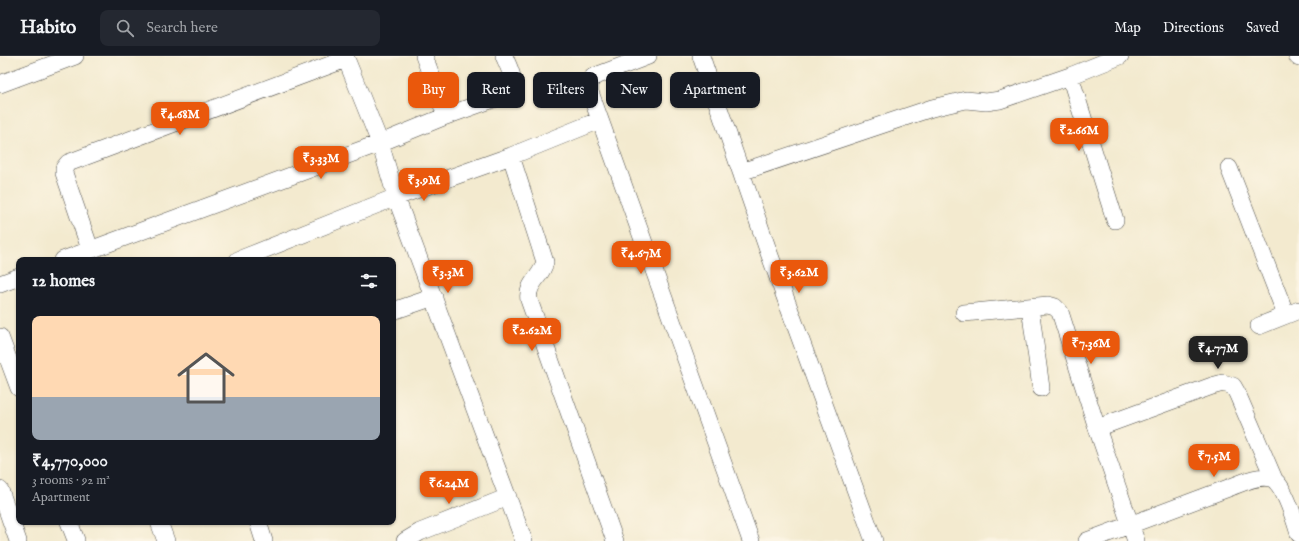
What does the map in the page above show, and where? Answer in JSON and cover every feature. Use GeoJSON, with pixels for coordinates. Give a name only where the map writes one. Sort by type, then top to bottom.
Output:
{"type":"FeatureCollection","features":[{"type":"Feature","properties":{"kind":"street"},"geometry":{"type":"LineString","coordinates":[[0,84],[75,56]]}},
{"type":"Feature","properties":{"kind":"street"},"geometry":{"type":"LineString","coordinates":[[424,56],[446,116]]}},
{"type":"Feature","properties":{"kind":"street"},"geometry":{"type":"LineString","coordinates":[[70,257],[510,93],[514,86],[511,73],[504,56]]}},
{"type":"Feature","properties":{"kind":"street"},"geometry":{"type":"LineString","coordinates":[[648,56],[590,78],[590,92],[751,541]]}},
{"type":"Feature","properties":{"kind":"street"},"geometry":{"type":"LineString","coordinates":[[701,56],[779,281],[874,541]]}},
{"type":"Feature","properties":{"kind":"street"},"geometry":{"type":"LineString","coordinates":[[741,172],[932,108],[966,100],[986,102],[1000,100],[1070,76],[1120,56]]}},
{"type":"Feature","properties":{"kind":"street"},"geometry":{"type":"LineString","coordinates":[[90,249],[64,173],[64,168],[68,163],[346,57],[380,142],[396,197],[524,541]]}},
{"type":"Feature","properties":{"kind":"street"},"geometry":{"type":"LineString","coordinates":[[1070,76],[1115,220]]}},
{"type":"Feature","properties":{"kind":"street"},"geometry":{"type":"LineString","coordinates":[[246,257],[396,197],[511,156],[600,120]]}},
{"type":"Feature","properties":{"kind":"street"},"geometry":{"type":"LineString","coordinates":[[511,156],[545,262],[541,272],[530,286],[528,293],[529,300],[615,541]]}},
{"type":"Feature","properties":{"kind":"street"},"geometry":{"type":"LineString","coordinates":[[1229,168],[1292,313],[1259,326]]}},
{"type":"Feature","properties":{"kind":"street"},"geometry":{"type":"LineString","coordinates":[[0,284],[16,278]]}},
{"type":"Feature","properties":{"kind":"street"},"geometry":{"type":"LineString","coordinates":[[396,310],[434,297]]}},
{"type":"Feature","properties":{"kind":"street"},"geometry":{"type":"LineString","coordinates":[[964,313],[1052,306],[1055,306],[1060,312],[1097,428],[1136,541]]}},
{"type":"Feature","properties":{"kind":"street"},"geometry":{"type":"LineString","coordinates":[[1030,307],[1041,388]]}},
{"type":"Feature","properties":{"kind":"street"},"geometry":{"type":"LineString","coordinates":[[0,337],[16,380]]}},
{"type":"Feature","properties":{"kind":"street"},"geometry":{"type":"LineString","coordinates":[[1097,428],[1212,386],[1223,383],[1233,386],[1274,479],[1278,482],[1297,523]]}},
{"type":"Feature","properties":{"kind":"street"},"geometry":{"type":"LineString","coordinates":[[1087,541],[1254,479],[1266,477],[1274,479]]}},
{"type":"Feature","properties":{"kind":"street"},"geometry":{"type":"LineString","coordinates":[[0,490],[18,541]]}},
{"type":"Feature","properties":{"kind":"street"},"geometry":{"type":"LineString","coordinates":[[405,541],[420,532],[508,496]]}},
{"type":"Feature","properties":{"kind":"street"},"geometry":{"type":"LineString","coordinates":[[70,525],[76,540]]}},
{"type":"Feature","properties":{"kind":"street"},"geometry":{"type":"LineString","coordinates":[[160,525],[166,541]]}},
{"type":"Feature","properties":{"kind":"street"},"geometry":{"type":"LineString","coordinates":[[259,525],[264,541]]}}]}
